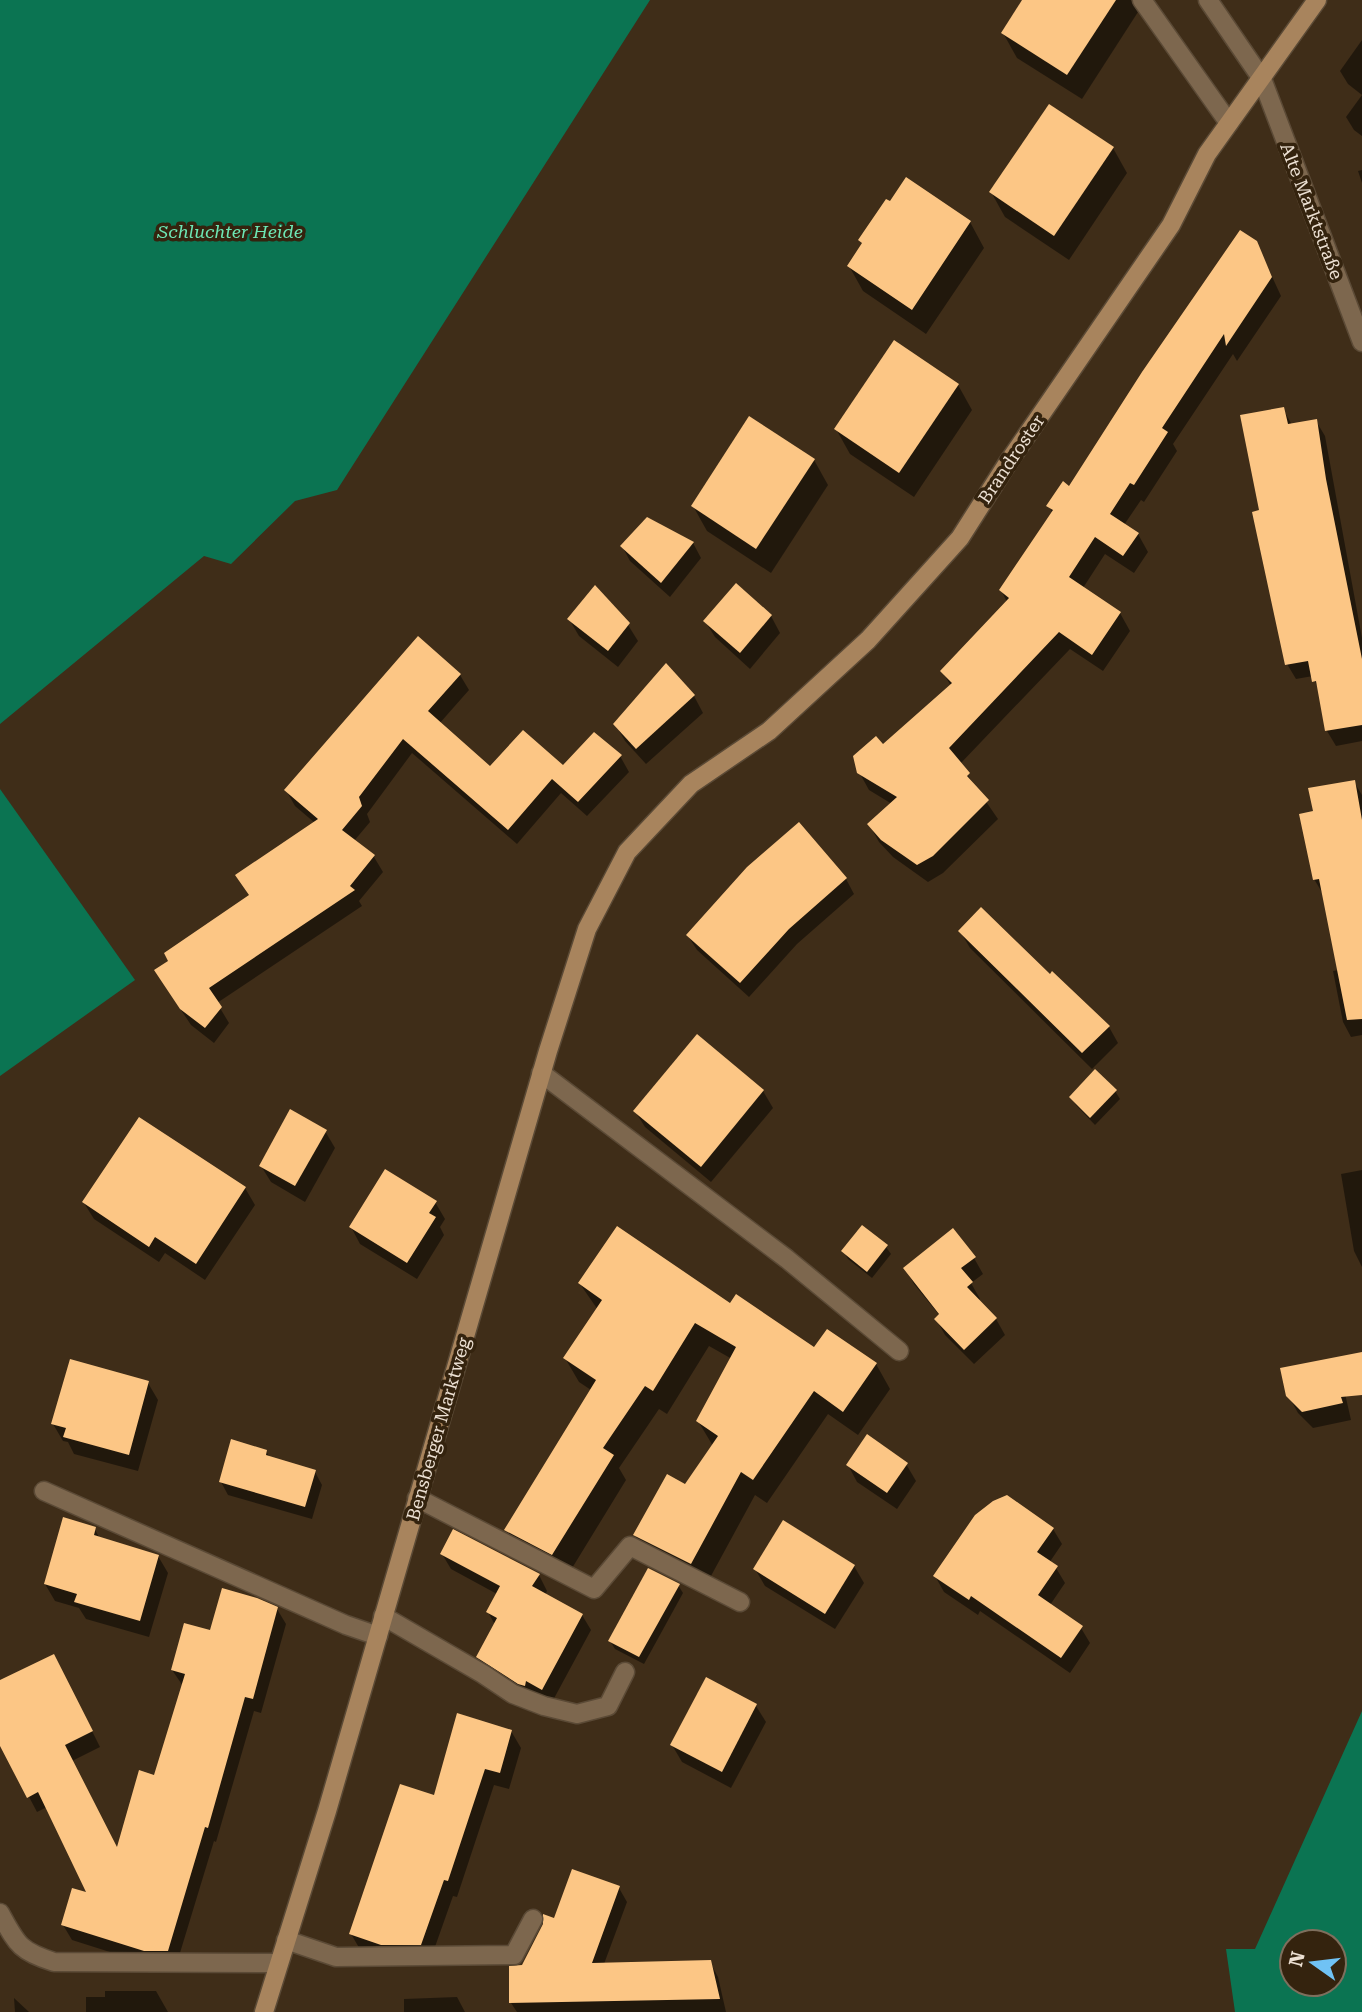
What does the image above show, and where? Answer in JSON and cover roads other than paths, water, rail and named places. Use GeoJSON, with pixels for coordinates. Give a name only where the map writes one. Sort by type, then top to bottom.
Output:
{"type":"FeatureCollection","features":[{"type":"Feature","properties":{"kind":"street"},"geometry":{"type":"LineString","coordinates":[[1142,0],[1229,123]]}},
{"type":"Feature","properties":{"kind":"street","name":"Alte Marktstraße"},"geometry":{"type":"LineString","coordinates":[[1208,0],[1262,79],[1362,342]]}},
{"type":"Feature","properties":{"kind":"street","name":"Brandroster"},"geometry":{"type":"LineString","coordinates":[[627,852],[691,783],[769,731],[868,640],[960,538],[1007,464],[1171,225],[1207,154],[1317,0]]}},
{"type":"Feature","properties":{"kind":"street","name":"Bensberger Marktweg"},"geometry":{"type":"LineString","coordinates":[[264,2012],[327,1811],[541,1073],[587,929],[627,852]]}},
{"type":"Feature","properties":{"kind":"street"},"geometry":{"type":"LineString","coordinates":[[541,1073],[787,1259],[899,1351]]}},
{"type":"Feature","properties":{"kind":"street"},"geometry":{"type":"LineString","coordinates":[[44,1492],[334,1620],[378,1636]]}},
{"type":"Feature","properties":{"kind":"street"},"geometry":{"type":"LineString","coordinates":[[418,1498],[594,1589],[630,1546],[740,1602]]}},
{"type":"Feature","properties":{"kind":"street"},"geometry":{"type":"LineString","coordinates":[[383,1616],[513,1694],[565,1712],[586,1713],[608,1706],[625,1672]]}},
{"type":"Feature","properties":{"kind":"street"},"geometry":{"type":"LineString","coordinates":[[0,1913],[16,1943],[31,1955],[54,1962],[279,1963]]}},
{"type":"Feature","properties":{"kind":"street"},"geometry":{"type":"LineString","coordinates":[[286,1940],[336,1957],[514,1955],[533,1919]]}},
{"type":"Feature","properties":{"kind":"park label","name":"Schluchter Heide"},"geometry":{"type":"Point","coordinates":[230,231]}}]}
